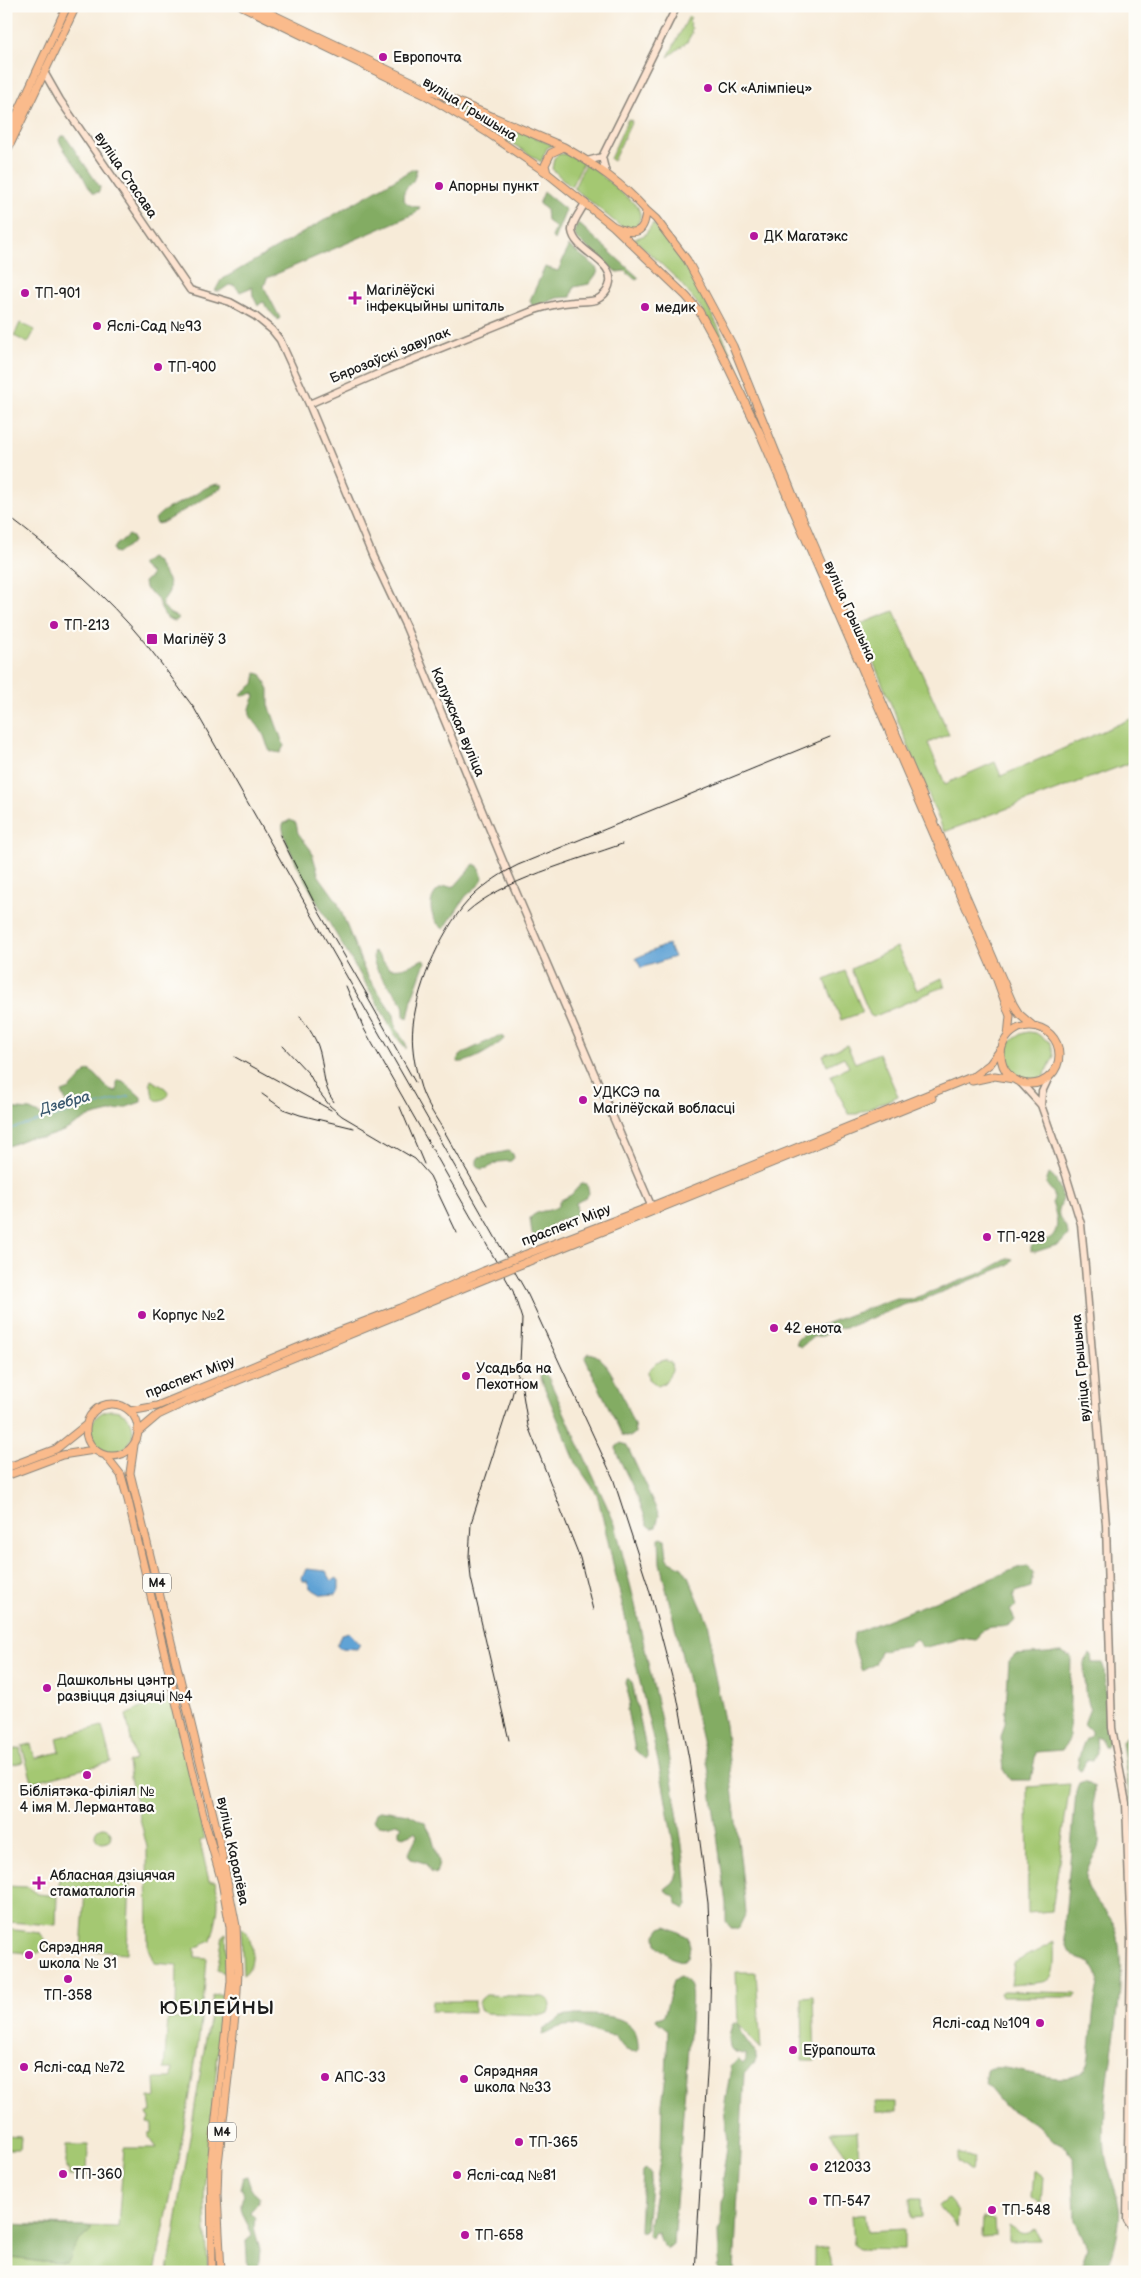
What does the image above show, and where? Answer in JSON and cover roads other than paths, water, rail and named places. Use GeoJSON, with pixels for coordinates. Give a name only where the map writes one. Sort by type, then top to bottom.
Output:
{"type":"FeatureCollection","features":[{"type":"Feature","properties":{"kind":"main road"},"geometry":{"type":"LineString","coordinates":[[6,138],[67,6]]}},
{"type":"Feature","properties":{"kind":"main road"},"geometry":{"type":"LineString","coordinates":[[6,153],[76,6]]}},
{"type":"Feature","properties":{"kind":"main road","name":"вуліца Грышына"},"geometry":{"type":"LineString","coordinates":[[242,6],[434,100],[546,173],[613,226],[686,296],[699,311],[759,431],[997,980],[1010,1016],[1008,1036]]}},
{"type":"Feature","properties":{"kind":"main road","name":"вуліца Грышына"},"geometry":{"type":"LineString","coordinates":[[255,6],[430,90],[564,147],[606,173],[635,197],[656,219],[687,260],[727,332],[799,510],[1013,1004],[1018,1014],[1034,1026]]}},
{"type":"Feature","properties":{"kind":"main road"},"geometry":{"type":"LineString","coordinates":[[546,173],[545,164],[550,153],[564,147]]}},
{"type":"Feature","properties":{"kind":"main road"},"geometry":{"type":"LineString","coordinates":[[613,226],[624,232],[632,233],[638,231],[644,226],[646,210]]}},
{"type":"Feature","properties":{"kind":"main road"},"geometry":{"type":"LineString","coordinates":[[1034,1026],[1047,1031],[1058,1047],[1057,1066],[1048,1077],[1036,1084],[1021,1083],[1013,1079],[1002,1063],[1001,1049],[1008,1036],[1019,1028],[1034,1026]]}},
{"type":"Feature","properties":{"kind":"main road","name":"праспект Міру"},"geometry":{"type":"LineString","coordinates":[[653,1209],[974,1076],[990,1064],[1001,1049]]}},
{"type":"Feature","properties":{"kind":"main road","name":"праспект Міру"},"geometry":{"type":"LineString","coordinates":[[138,1432],[158,1415],[190,1400],[525,1258],[653,1209],[982,1077],[995,1076],[1013,1079]]}},
{"type":"Feature","properties":{"kind":"main road","name":"праспект Міру"},"geometry":{"type":"LineString","coordinates":[[130,1411],[165,1403],[314,1341],[485,1275]]}},
{"type":"Feature","properties":{"kind":"main road","name":"праспект Міру"},"geometry":{"type":"LineString","coordinates":[[6,1468],[56,1449],[86,1425],[93,1413],[104,1405],[118,1405],[130,1411],[136,1418],[138,1432]]}},
{"type":"Feature","properties":{"kind":"main road"},"geometry":{"type":"LineString","coordinates":[[86,1425],[87,1438],[94,1450],[106,1456],[120,1456],[128,1451],[134,1445],[138,1432]]}},
{"type":"Feature","properties":{"kind":"main road","name":"вуліца Каралёва"},"geometry":{"type":"LineString","coordinates":[[134,1445],[130,1473],[218,1835],[236,1926],[238,1972],[236,2008],[218,2164],[217,2194],[221,2272]]}},
{"type":"Feature","properties":{"kind":"main road"},"geometry":{"type":"LineString","coordinates":[[6,1476],[62,1455],[94,1450]]}},
{"type":"Feature","properties":{"kind":"main road","name":"вуліца Каралёва"},"geometry":{"type":"LineString","coordinates":[[106,1456],[122,1475],[203,1815],[222,1882],[230,1927],[231,1981],[211,2164],[212,2272]]}},
{"type":"Feature","properties":{"kind":"street"},"geometry":{"type":"LineString","coordinates":[[606,173],[602,156],[677,6]]}},
{"type":"Feature","properties":{"kind":"street","name":"вуліца Стасава"},"geometry":{"type":"LineString","coordinates":[[44,72],[60,100],[190,290]]}},
{"type":"Feature","properties":{"kind":"street"},"geometry":{"type":"LineString","coordinates":[[587,160],[602,156]]}},
{"type":"Feature","properties":{"kind":"street","name":"Бярозаўскі завулак"},"geometry":{"type":"LineString","coordinates":[[310,404],[389,369],[535,310],[599,298],[607,290],[610,283],[608,272],[602,264],[586,251],[572,233],[572,226],[585,204]]}},
{"type":"Feature","properties":{"kind":"street","name":"Калужская вуліца"},"geometry":{"type":"LineString","coordinates":[[190,290],[230,302],[255,316],[272,330],[280,340],[310,404],[373,557],[406,627],[507,871],[653,1209]]}},
{"type":"Feature","properties":{"kind":"street"},"geometry":{"type":"LineString","coordinates":[[1041,1105],[1042,1092],[1048,1077]]}},
{"type":"Feature","properties":{"kind":"street"},"geometry":{"type":"LineString","coordinates":[[1021,1083],[1041,1105]]}},
{"type":"Feature","properties":{"kind":"street","name":"вуліца Грышына"},"geometry":{"type":"LineString","coordinates":[[1041,1105],[1066,1175],[1082,1230],[1094,1365],[1105,1515],[1112,1728],[1126,1803],[1132,1942],[1127,2220],[1135,2232]]}},
{"type":"Feature","properties":{"kind":"water"},"geometry":{"type":"Polygon","coordinates":[[[668,944],[674,957],[641,968],[636,958],[668,944]]]}},
{"type":"Feature","properties":{"kind":"water"},"geometry":{"type":"Polygon","coordinates":[[[306,1569],[326,1571],[332,1581],[337,1578],[339,1589],[336,1594],[322,1595],[310,1588],[307,1581],[303,1581],[302,1578],[306,1569]]]}},
{"type":"Feature","properties":{"kind":"water"},"geometry":{"type":"Polygon","coordinates":[[[349,1632],[360,1644],[357,1649],[339,1648],[337,1645],[341,1634],[349,1632]]]}},
{"type":"Feature","properties":{"kind":"waterway","name":"Дзебра"},"geometry":{"type":"LineString","coordinates":[[6,1130],[130,1096]]}},
{"type":"Feature","properties":{"kind":"railway"},"geometry":{"type":"LineString","coordinates":[[6,515],[44,544],[98,592],[146,644],[194,708],[528,1295],[613,1478],[649,1589],[677,1696],[689,1759],[708,1903],[711,1967],[709,2040],[695,2272]]}},
{"type":"Feature","properties":{"kind":"railway"},"geometry":{"type":"LineString","coordinates":[[487,1205],[426,1100],[414,1060],[412,1032],[420,992],[434,956],[452,922],[463,907],[484,886],[518,865],[830,737]]}},
{"type":"Feature","properties":{"kind":"railway"},"geometry":{"type":"LineString","coordinates":[[280,835],[319,912],[369,998]]}},
{"type":"Feature","properties":{"kind":"railway"},"geometry":{"type":"LineString","coordinates":[[467,912],[481,901],[519,881],[622,844]]}},
{"type":"Feature","properties":{"kind":"railway"},"geometry":{"type":"LineString","coordinates":[[346,986],[364,1029],[513,1291],[522,1319],[520,1363],[512,1396],[471,1523],[469,1556],[471,1578],[509,1740]]}},
{"type":"Feature","properties":{"kind":"railway"},"geometry":{"type":"LineString","coordinates":[[365,993],[415,1082]]}},
{"type":"Feature","properties":{"kind":"railway"},"geometry":{"type":"LineString","coordinates":[[300,1016],[318,1046],[325,1082],[334,1102]]}},
{"type":"Feature","properties":{"kind":"railway"},"geometry":{"type":"LineString","coordinates":[[283,1046],[309,1074],[319,1092],[330,1106],[342,1116],[415,1159],[430,1176],[457,1233]]}},
{"type":"Feature","properties":{"kind":"railway"},"geometry":{"type":"LineString","coordinates":[[235,1057],[331,1110]]}},
{"type":"Feature","properties":{"kind":"railway"},"geometry":{"type":"LineString","coordinates":[[262,1094],[283,1109],[354,1128]]}},
{"type":"Feature","properties":{"kind":"railway"},"geometry":{"type":"LineString","coordinates":[[400,1107],[424,1164]]}},
{"type":"Feature","properties":{"kind":"railway"},"geometry":{"type":"LineString","coordinates":[[520,1376],[528,1426],[580,1558],[593,1610]]}},
{"type":"Feature","properties":{"kind":"place","name":"Европочта"},"geometry":{"type":"Point","coordinates":[383,57]}},
{"type":"Feature","properties":{"kind":"place","name":"СК «Алімпіец»"},"geometry":{"type":"Point","coordinates":[708,88]}},
{"type":"Feature","properties":{"kind":"place","name":"Апорны пункт"},"geometry":{"type":"Point","coordinates":[439,186]}},
{"type":"Feature","properties":{"kind":"place","name":"ДК Магатэкс"},"geometry":{"type":"Point","coordinates":[754,236]}},
{"type":"Feature","properties":{"kind":"place","name":"ТП-901"},"geometry":{"type":"Point","coordinates":[25,293]}},
{"type":"Feature","properties":{"kind":"place","name":"Магілёўскі інфекцыйны шпіталь"},"geometry":{"type":"Point","coordinates":[355,298]}},
{"type":"Feature","properties":{"kind":"place","name":"медик"},"geometry":{"type":"Point","coordinates":[645,307]}},
{"type":"Feature","properties":{"kind":"place","name":"Яслі-Сад №93"},"geometry":{"type":"Point","coordinates":[97,326]}},
{"type":"Feature","properties":{"kind":"place","name":"ТП-900"},"geometry":{"type":"Point","coordinates":[158,367]}},
{"type":"Feature","properties":{"kind":"place","name":"ТП-213"},"geometry":{"type":"Point","coordinates":[54,625]}},
{"type":"Feature","properties":{"kind":"place","name":"Магілёў 3"},"geometry":{"type":"Point","coordinates":[152,639]}},
{"type":"Feature","properties":{"kind":"place","name":"УДКСЭ па Магілёўскай вобласці"},"geometry":{"type":"Point","coordinates":[583,1100]}},
{"type":"Feature","properties":{"kind":"place","name":"ТП-928"},"geometry":{"type":"Point","coordinates":[987,1237]}},
{"type":"Feature","properties":{"kind":"place","name":"Корпус №2"},"geometry":{"type":"Point","coordinates":[142,1315]}},
{"type":"Feature","properties":{"kind":"place","name":"42 енота"},"geometry":{"type":"Point","coordinates":[774,1328]}},
{"type":"Feature","properties":{"kind":"place","name":"Усадьба на Пехотном"},"geometry":{"type":"Point","coordinates":[466,1376]}},
{"type":"Feature","properties":{"kind":"place","name":"Дашкольны цэнтр развіцця дзіцяці №4"},"geometry":{"type":"Point","coordinates":[47,1688]}},
{"type":"Feature","properties":{"kind":"place","name":"Бібліятэка-філіял № 4 імя М. Лермантава"},"geometry":{"type":"Point","coordinates":[87,1775]}},
{"type":"Feature","properties":{"kind":"place","name":"Абласная дзіцячая стаматалогія"},"geometry":{"type":"Point","coordinates":[39,1883]}},
{"type":"Feature","properties":{"kind":"place","name":"Сярэдняя школа № 31"},"geometry":{"type":"Point","coordinates":[29,1955]}},
{"type":"Feature","properties":{"kind":"place","name":"ТП-358"},"geometry":{"type":"Point","coordinates":[68,1979]}},
{"type":"Feature","properties":{"kind":"place","name":"Яслі-сад №109"},"geometry":{"type":"Point","coordinates":[1040,2023]}},
{"type":"Feature","properties":{"kind":"place","name":"Еўрапошта"},"geometry":{"type":"Point","coordinates":[793,2050]}},
{"type":"Feature","properties":{"kind":"place","name":"Яслі-сад №72"},"geometry":{"type":"Point","coordinates":[24,2067]}},
{"type":"Feature","properties":{"kind":"place","name":"АПС-33"},"geometry":{"type":"Point","coordinates":[325,2077]}},
{"type":"Feature","properties":{"kind":"place","name":"Сярэдняя школа №33"},"geometry":{"type":"Point","coordinates":[464,2079]}},
{"type":"Feature","properties":{"kind":"place","name":"ТП-365"},"geometry":{"type":"Point","coordinates":[519,2142]}},
{"type":"Feature","properties":{"kind":"place","name":"212033"},"geometry":{"type":"Point","coordinates":[814,2167]}},
{"type":"Feature","properties":{"kind":"place","name":"ТП-360"},"geometry":{"type":"Point","coordinates":[63,2174]}},
{"type":"Feature","properties":{"kind":"place","name":"Яслі-сад №81"},"geometry":{"type":"Point","coordinates":[457,2175]}},
{"type":"Feature","properties":{"kind":"place","name":"ТП-547"},"geometry":{"type":"Point","coordinates":[813,2201]}},
{"type":"Feature","properties":{"kind":"place","name":"ТП-548"},"geometry":{"type":"Point","coordinates":[992,2210]}},
{"type":"Feature","properties":{"kind":"place","name":"ТП-658"},"geometry":{"type":"Point","coordinates":[465,2235]}},
{"type":"Feature","properties":{"kind":"district","name":"ЮБІЛЕЙНЫ"},"geometry":{"type":"Point","coordinates":[217,2008]}}]}
